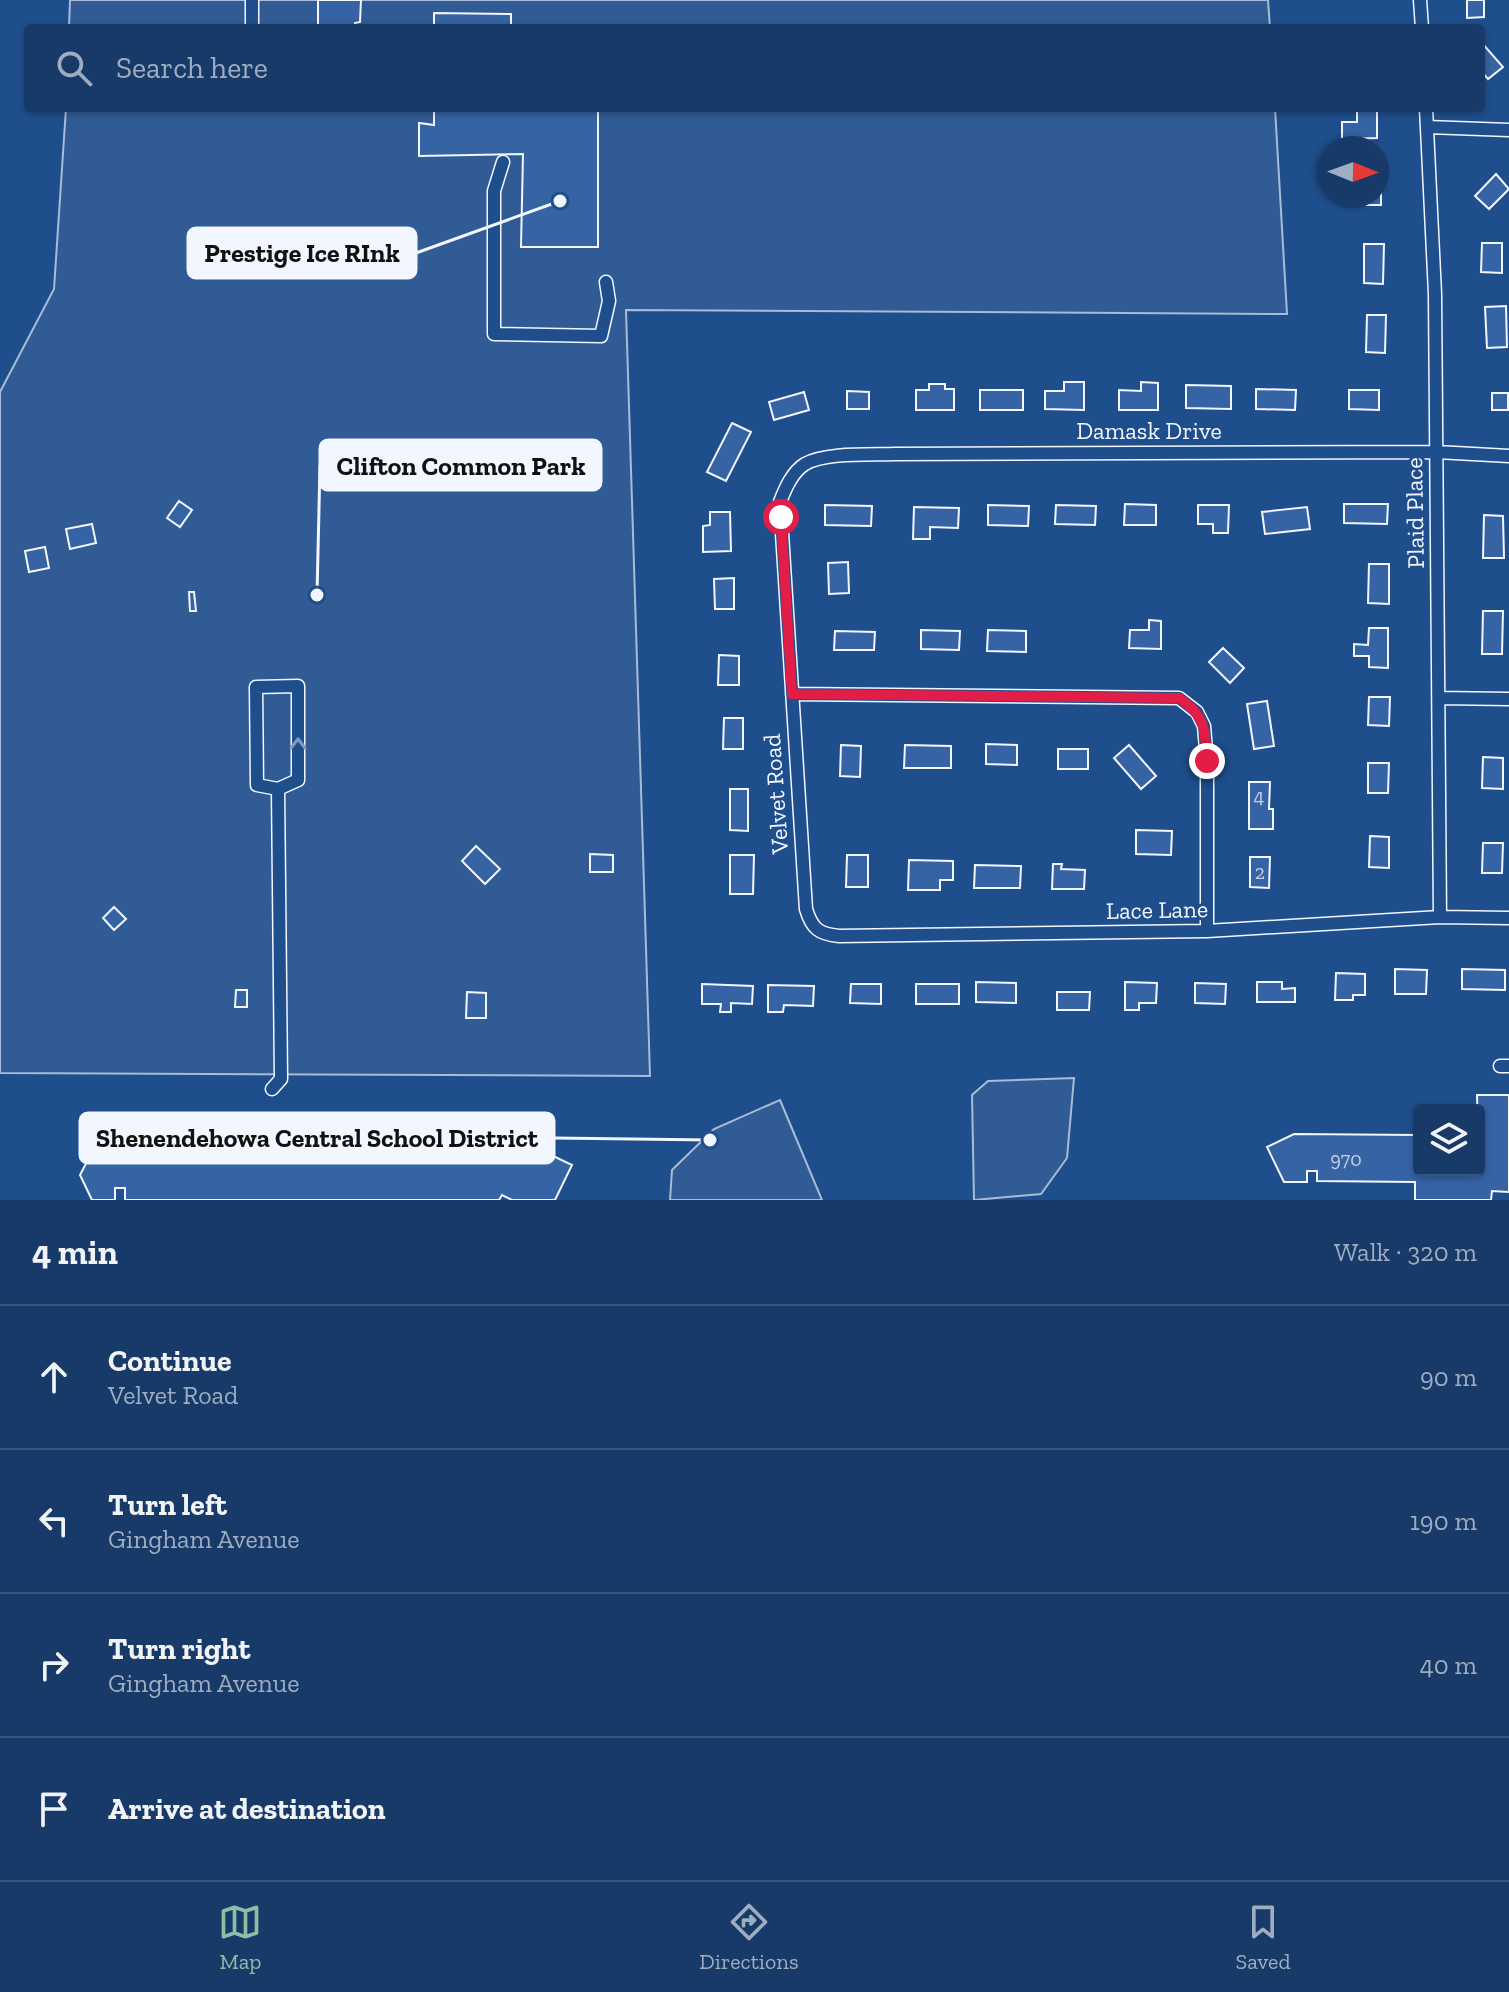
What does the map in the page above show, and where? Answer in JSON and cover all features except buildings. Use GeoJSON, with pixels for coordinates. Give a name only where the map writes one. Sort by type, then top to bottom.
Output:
{"type":"FeatureCollection","features":[{"type":"Feature","properties":{"kind":"street"},"geometry":{"type":"LineString","coordinates":[[252,0],[252,24]]}},
{"type":"Feature","properties":{"kind":"street"},"geometry":{"type":"LineString","coordinates":[[1420,0],[1422,24]]}},
{"type":"Feature","properties":{"kind":"street","name":"Plaid Place"},"geometry":{"type":"LineString","coordinates":[[1426,112],[1435,294],[1440,917]]}},
{"type":"Feature","properties":{"kind":"street"},"geometry":{"type":"LineString","coordinates":[[1427,127],[1509,130]]}},
{"type":"Feature","properties":{"kind":"street"},"geometry":{"type":"LineString","coordinates":[[503,162],[494,191],[494,334],[601,336],[609,301],[606,282]]}},
{"type":"Feature","properties":{"kind":"street","name":"Damask Drive"},"geometry":{"type":"LineString","coordinates":[[794,475],[805,464],[818,460],[895,454],[1437,452],[1509,456]]}},
{"type":"Feature","properties":{"kind":"street","name":"Velvet Road"},"geometry":{"type":"LineString","coordinates":[[794,475],[780,502],[806,909],[810,922]]}},
{"type":"Feature","properties":{"kind":"street"},"geometry":{"type":"LineString","coordinates":[[298,686],[298,780],[278,789],[257,785],[256,687],[298,686]]}},
{"type":"Feature","properties":{"kind":"street"},"geometry":{"type":"LineString","coordinates":[[792,694],[1179,698],[1197,712],[1204,726],[1207,761],[1207,931]]}},
{"type":"Feature","properties":{"kind":"street"},"geometry":{"type":"LineString","coordinates":[[1439,698],[1509,699]]}},
{"type":"Feature","properties":{"kind":"street"},"geometry":{"type":"LineString","coordinates":[[272,1089],[281,1079],[278,789]]}},
{"type":"Feature","properties":{"kind":"street","name":"Lace Lane"},"geometry":{"type":"LineString","coordinates":[[810,922],[821,934],[839,936],[1207,931],[1440,917],[1509,918]]}},
{"type":"Feature","properties":{"kind":"shaded area"},"geometry":{"type":"Polygon","coordinates":[[[70,0],[1268,0],[1270,24],[69,24],[70,0]]]}},
{"type":"Feature","properties":{"kind":"shaded area"},"geometry":{"type":"Polygon","coordinates":[[[66,112],[1275,112],[1287,314],[626,310],[650,1076],[0,1073],[0,392],[54,289],[66,112]]]}},
{"type":"Feature","properties":{"kind":"shaded area"},"geometry":{"type":"Polygon","coordinates":[[[1074,1078],[1067,1158],[1041,1194],[974,1200],[972,1095],[988,1081],[1074,1078]]]}},
{"type":"Feature","properties":{"kind":"shaded area"},"geometry":{"type":"Polygon","coordinates":[[[780,1100],[822,1200],[670,1200],[672,1170],[714,1129],[780,1100]]]}},
{"type":"Feature","properties":{"kind":"place","name":"Prestige Ice RInk"},"geometry":{"type":"Point","coordinates":[560,201]}},
{"type":"Feature","properties":{"kind":"place","name":"Clifton Common Park"},"geometry":{"type":"Point","coordinates":[317,595]}},
{"type":"Feature","properties":{"kind":"place","name":"Shenendehowa Central School District"},"geometry":{"type":"Point","coordinates":[710,1140]}},
{"type":"Feature","properties":{"kind":"route"},"geometry":{"type":"LineString","coordinates":[[781,517],[792,694],[1179,698],[1197,712],[1204,726],[1207,761]]}}]}
